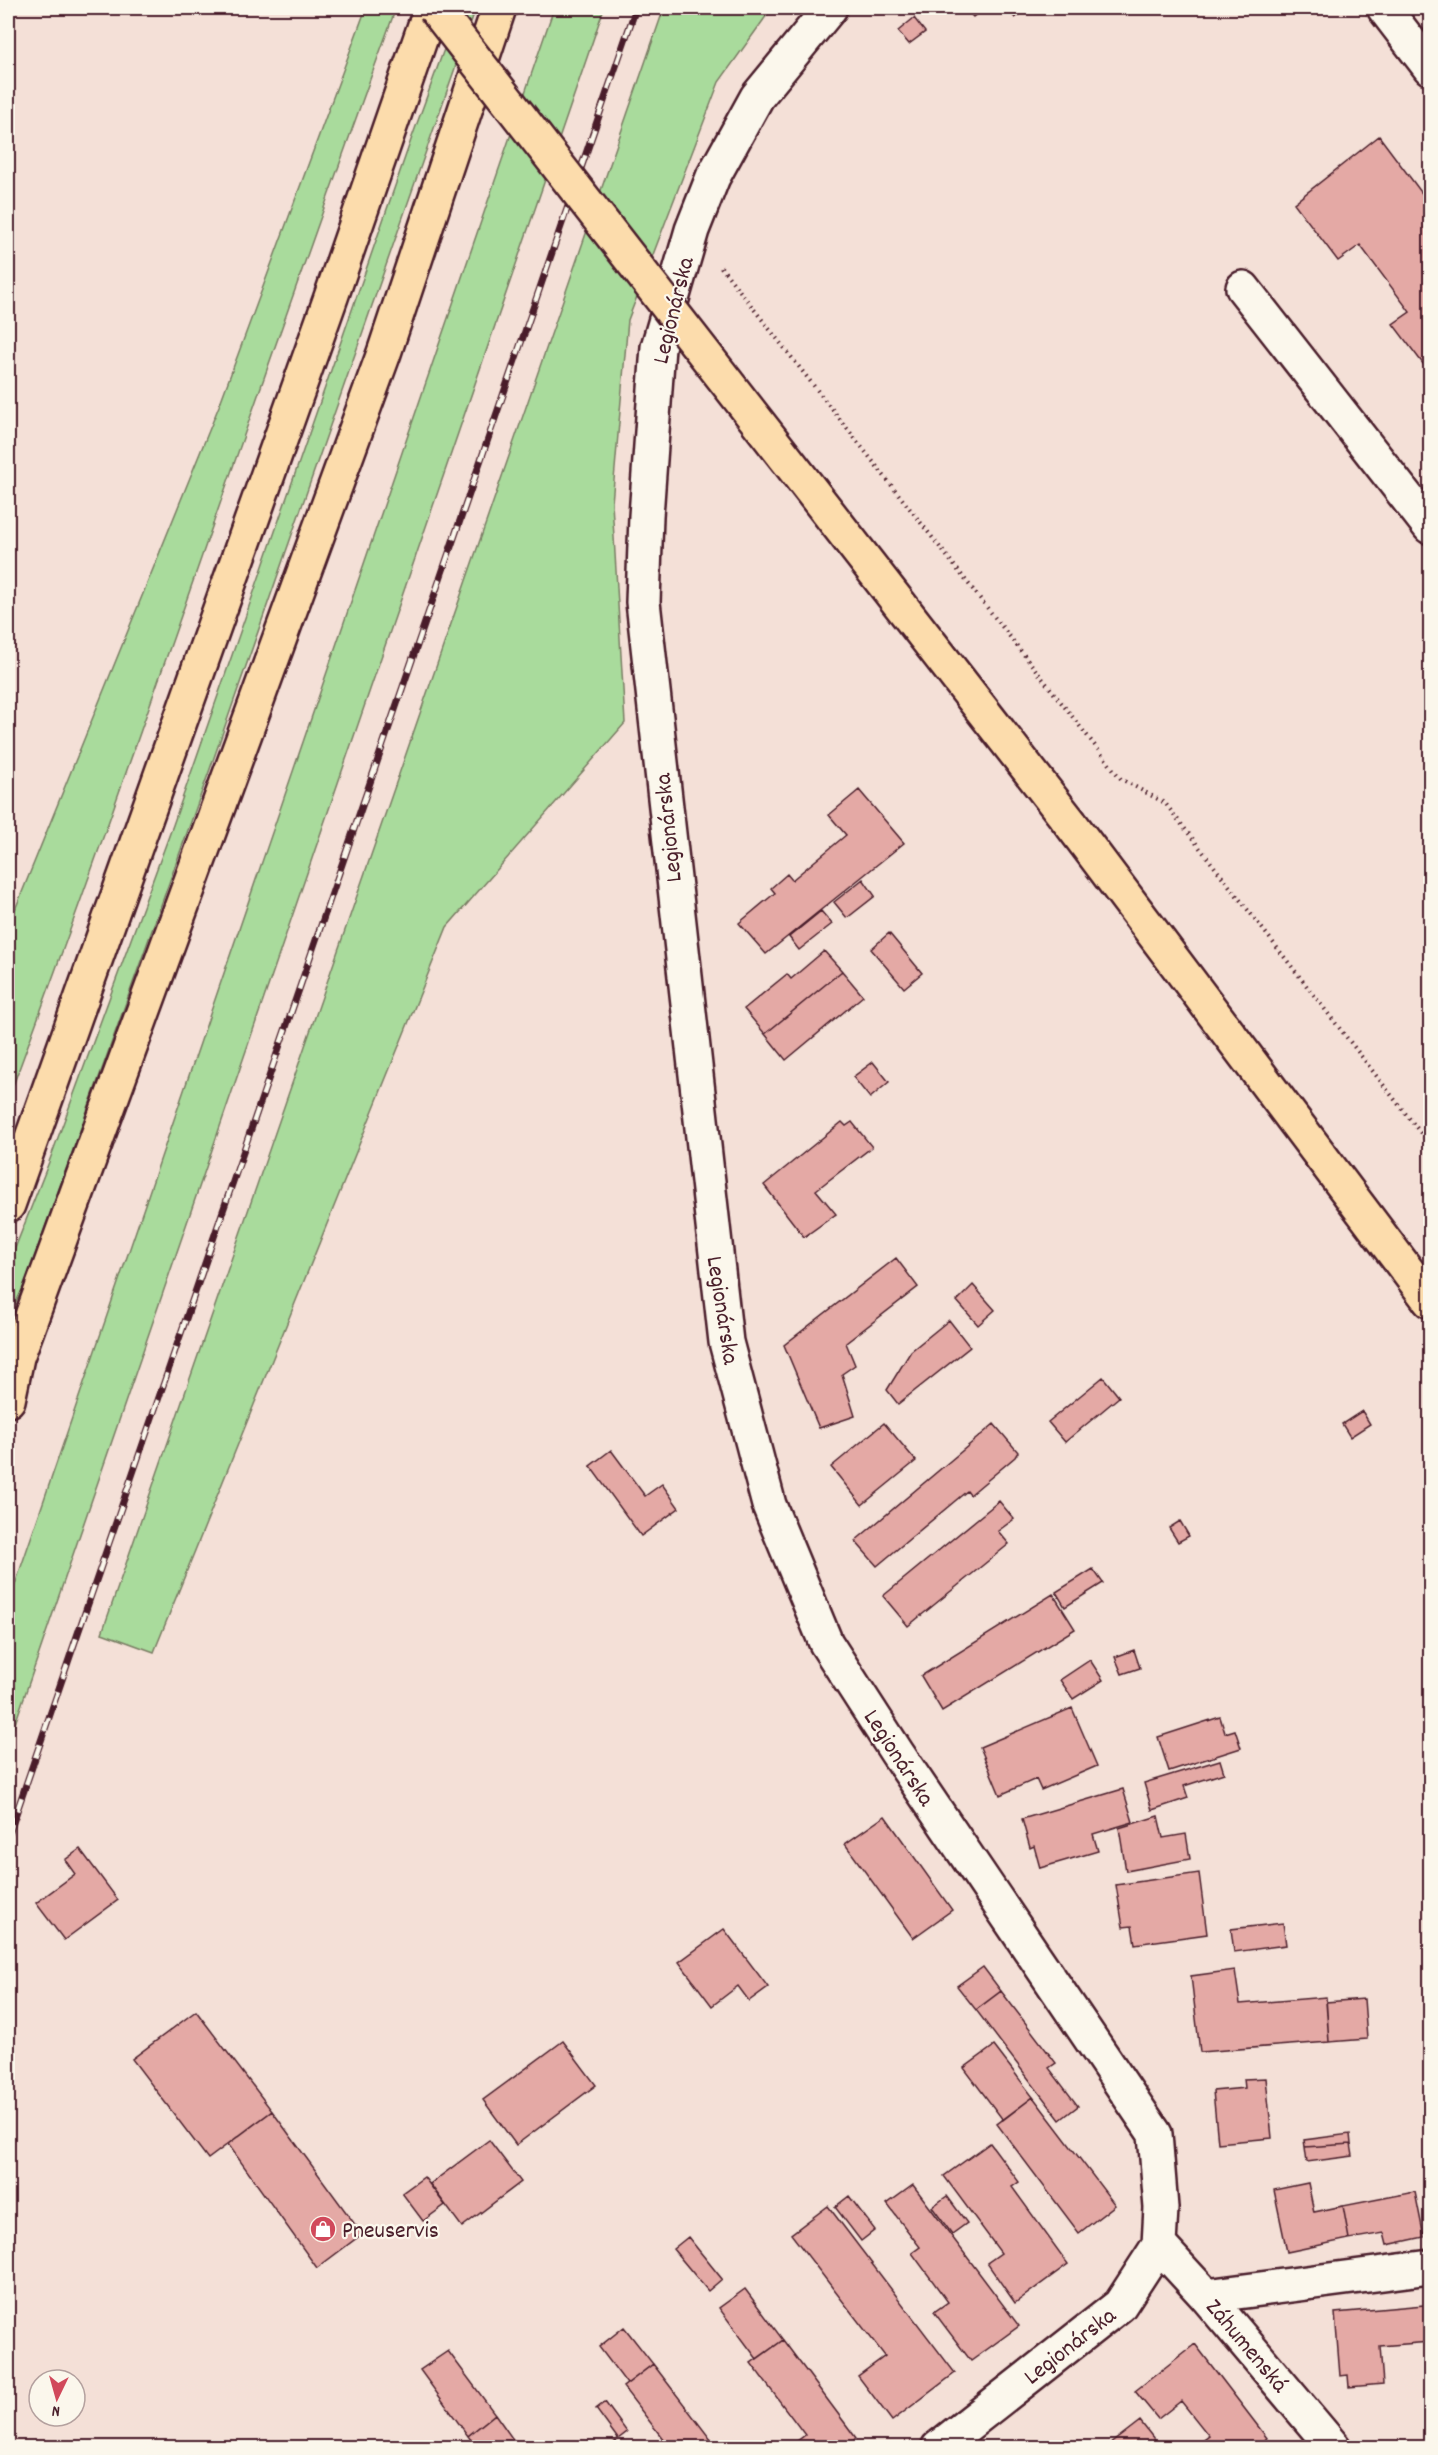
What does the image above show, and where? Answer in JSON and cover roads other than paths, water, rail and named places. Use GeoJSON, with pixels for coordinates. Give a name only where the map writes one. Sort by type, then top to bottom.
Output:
{"type":"FeatureCollection","features":[{"type":"Feature","properties":{"kind":"main road"},"geometry":{"type":"LineString","coordinates":[[8,1205],[330,300],[431,8]]}},
{"type":"Feature","properties":{"kind":"main road"},"geometry":{"type":"LineString","coordinates":[[435,8],[1071,824],[1431,1301]]}},
{"type":"Feature","properties":{"kind":"main road"},"geometry":{"type":"LineString","coordinates":[[8,1400],[12,1365],[384,353],[499,8]]}},
{"type":"Feature","properties":{"kind":"street","name":"Legionárska"},"geometry":{"type":"LineString","coordinates":[[830,8],[757,97],[713,177],[692,231],[658,347],[646,516],[643,602],[726,1342],[769,1505],[826,1643],[897,1753],[1155,2134],[1161,2208],[1159,2245],[1120,2305],[938,2448]]}},
{"type":"Feature","properties":{"kind":"street"},"geometry":{"type":"LineString","coordinates":[[1384,8],[1424,47]]}},
{"type":"Feature","properties":{"kind":"street"},"geometry":{"type":"LineString","coordinates":[[1243,288],[1431,527]]}},
{"type":"Feature","properties":{"kind":"street","name":"Záhumenská"},"geometry":{"type":"LineString","coordinates":[[1159,2245],[1206,2296],[1334,2448]]}},
{"type":"Feature","properties":{"kind":"street"},"geometry":{"type":"LineString","coordinates":[[1206,2296],[1431,2267]]}},
{"type":"Feature","properties":{"kind":"railway"},"geometry":{"type":"LineString","coordinates":[[8,1837],[636,8]]}},
{"type":"Feature","properties":{"kind":"place","name":"Pneuservis"},"geometry":{"type":"Point","coordinates":[323,2229]}}]}
